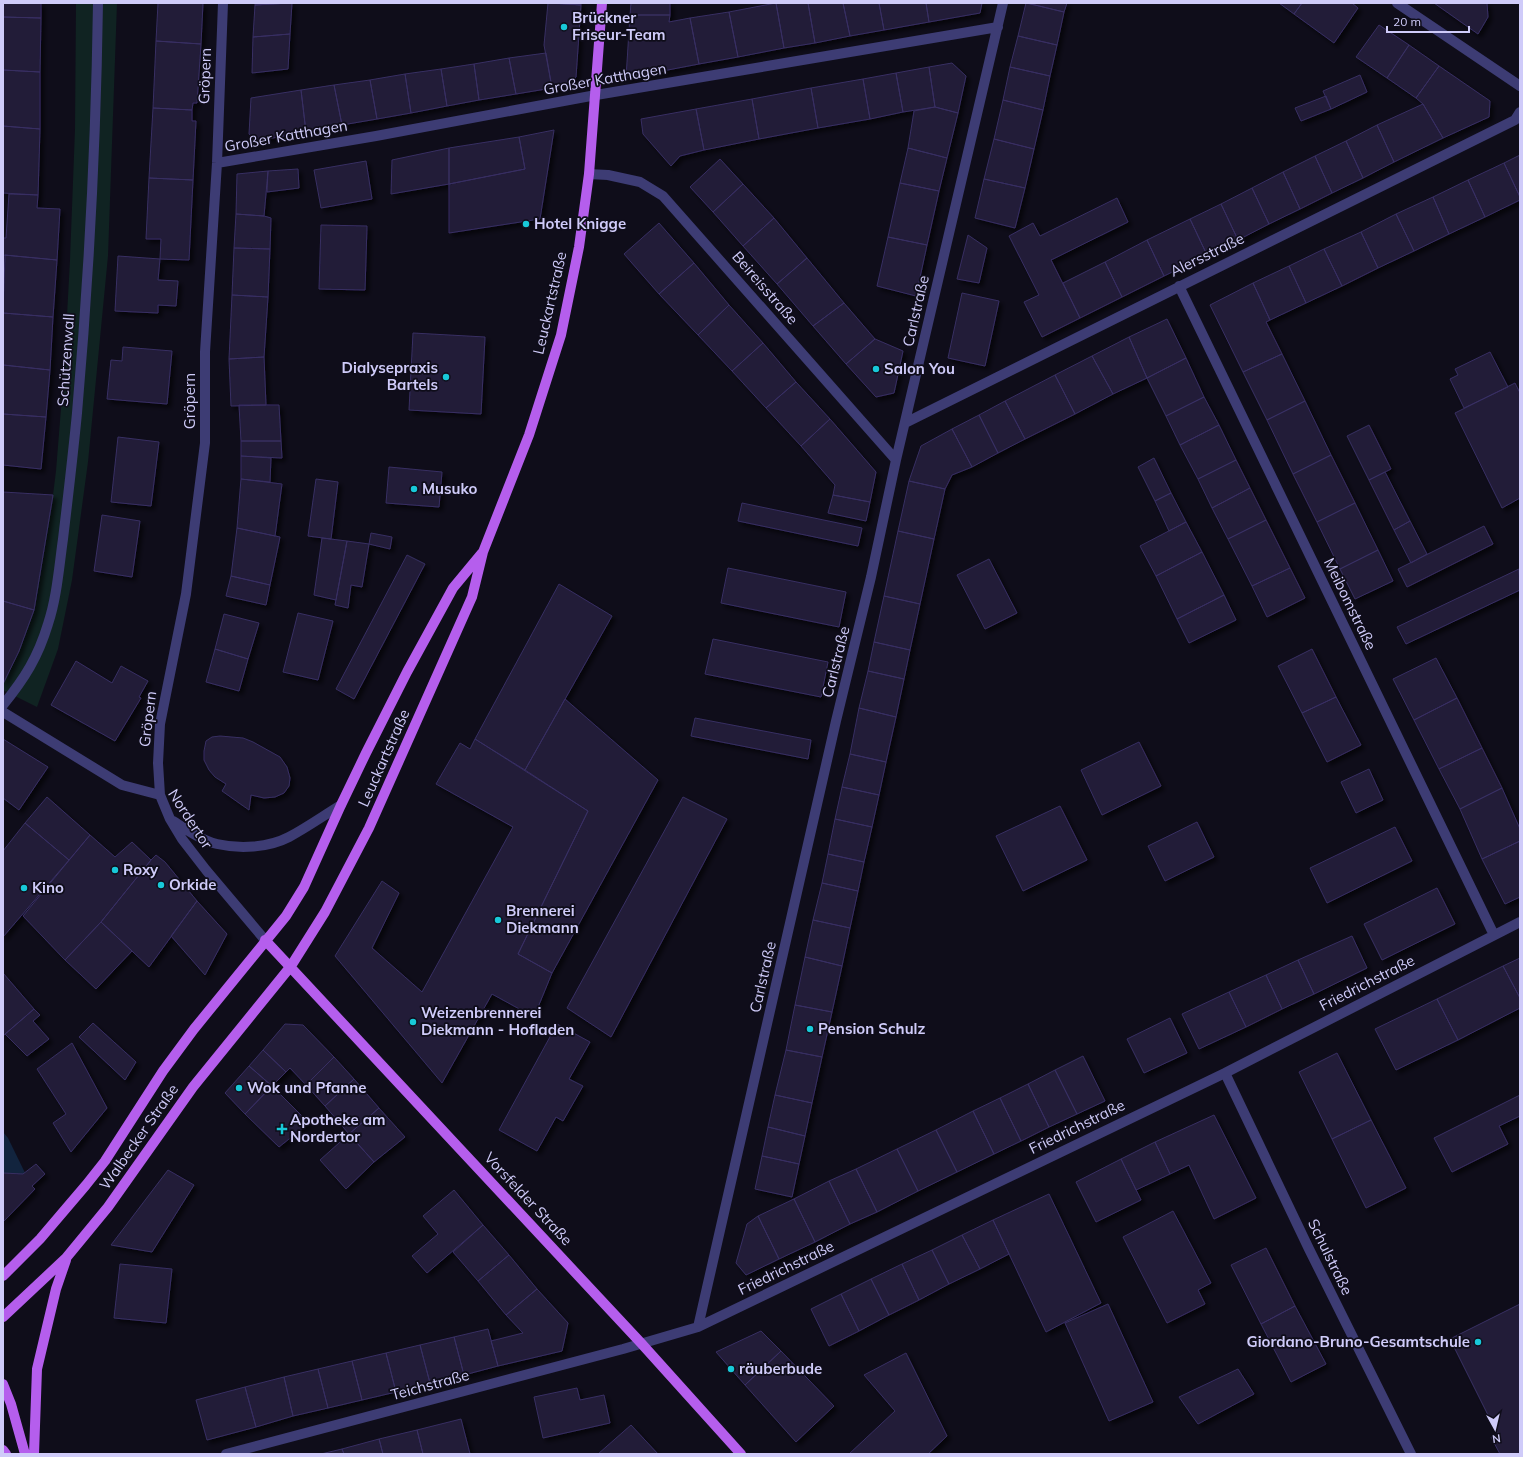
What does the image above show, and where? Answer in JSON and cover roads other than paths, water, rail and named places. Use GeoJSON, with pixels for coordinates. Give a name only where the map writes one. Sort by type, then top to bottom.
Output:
{"type":"FeatureCollection","features":[{"type":"Feature","properties":{"kind":"main road","name":"Leuckartstraße"},"geometry":{"type":"LineString","coordinates":[[291,966],[325,912],[369,828],[472,597],[483,552],[529,435],[561,335],[579,247],[589,174],[602,3]]}},
{"type":"Feature","properties":{"kind":"main road","name":"Leuckartstraße"},"geometry":{"type":"LineString","coordinates":[[265,940],[286,916],[304,887],[341,805],[407,672],[453,588],[483,552]]}},
{"type":"Feature","properties":{"kind":"main road","name":"Vorsfelder Straße"},"geometry":{"type":"LineString","coordinates":[[265,940],[291,966],[642,1343],[741,1454]]}},
{"type":"Feature","properties":{"kind":"main road","name":"Walbecker Straße"},"geometry":{"type":"LineString","coordinates":[[3,1276],[40,1239],[91,1179],[109,1154],[163,1070],[265,940]]}},
{"type":"Feature","properties":{"kind":"main road","name":"Walbecker Straße"},"geometry":{"type":"LineString","coordinates":[[3,1317],[66,1258],[108,1207],[193,1086],[291,966]]}},
{"type":"Feature","properties":{"kind":"main road"},"geometry":{"type":"LineString","coordinates":[[34,1454],[37,1369],[56,1289],[66,1258]]}},
{"type":"Feature","properties":{"kind":"main road"},"geometry":{"type":"LineString","coordinates":[[3,1384],[11,1404],[25,1454]]}},
{"type":"Feature","properties":{"kind":"main road"},"geometry":{"type":"LineString","coordinates":[[3,1450],[6,1454]]}},
{"type":"Feature","properties":{"kind":"street","name":"Schützenwall"},"geometry":{"type":"LineString","coordinates":[[3,705],[21,683],[34,663],[49,623],[58,574],[74,450],[83,341],[93,174],[98,3]]}},
{"type":"Feature","properties":{"kind":"street","name":"Gröpern"},"geometry":{"type":"LineString","coordinates":[[160,795],[158,763],[160,724],[186,594],[205,443],[205,352],[217,163],[223,3]]}},
{"type":"Feature","properties":{"kind":"street","name":"Carlstraße"},"geometry":{"type":"LineString","coordinates":[[698,1327],[833,736],[871,577],[896,460],[1003,3]]}},
{"type":"Feature","properties":{"kind":"street"},"geometry":{"type":"LineString","coordinates":[[1397,3],[1520,86]]}},
{"type":"Feature","properties":{"kind":"street","name":"Großer Katthagen"},"geometry":{"type":"LineString","coordinates":[[217,163],[596,95],[998,27]]}},
{"type":"Feature","properties":{"kind":"street","name":"Alersstraße"},"geometry":{"type":"LineString","coordinates":[[905,423],[1515,120],[1520,112]]}},
{"type":"Feature","properties":{"kind":"street","name":"Beireisstraße"},"geometry":{"type":"LineString","coordinates":[[589,174],[608,174],[640,182],[663,196],[896,460]]}},
{"type":"Feature","properties":{"kind":"street","name":"Meibomstraße"},"geometry":{"type":"LineString","coordinates":[[1179,286],[1494,935]]}},
{"type":"Feature","properties":{"kind":"street","name":"Nordertor"},"geometry":{"type":"LineString","coordinates":[[3,712],[122,786],[160,795],[170,819],[182,838],[206,870],[265,940]]}},
{"type":"Feature","properties":{"kind":"street","name":"Leuckartstraße"},"geometry":{"type":"LineString","coordinates":[[170,819],[196,835],[216,843],[236,846],[266,846],[287,838],[341,805]]}},
{"type":"Feature","properties":{"kind":"street","name":"Friedrichstraße"},"geometry":{"type":"LineString","coordinates":[[642,1343],[698,1327],[1225,1073],[1520,922]]}},
{"type":"Feature","properties":{"kind":"street","name":"Schulstraße"},"geometry":{"type":"LineString","coordinates":[[1225,1073],[1309,1249],[1411,1454]]}},
{"type":"Feature","properties":{"kind":"street","name":"Teichstraße"},"geometry":{"type":"LineString","coordinates":[[226,1454],[642,1343]]}},
{"type":"Feature","properties":{"kind":"water"},"geometry":{"type":"Polygon","coordinates":[[[3,1132],[8,1138],[29,1181],[3,1211],[3,1132]]]}},
{"type":"Feature","properties":{"kind":"place","name":"Brückner Friseur-Team"},"geometry":{"type":"Point","coordinates":[564,27]}},
{"type":"Feature","properties":{"kind":"place","name":"Hotel Knigge"},"geometry":{"type":"Point","coordinates":[526,224]}},
{"type":"Feature","properties":{"kind":"place","name":"Salon You"},"geometry":{"type":"Point","coordinates":[876,369]}},
{"type":"Feature","properties":{"kind":"place","name":"Dialysepraxis Bartels"},"geometry":{"type":"Point","coordinates":[446,377]}},
{"type":"Feature","properties":{"kind":"place","name":"Musuko"},"geometry":{"type":"Point","coordinates":[414,489]}},
{"type":"Feature","properties":{"kind":"place","name":"Roxy"},"geometry":{"type":"Point","coordinates":[115,870]}},
{"type":"Feature","properties":{"kind":"place","name":"Orkide"},"geometry":{"type":"Point","coordinates":[161,885]}},
{"type":"Feature","properties":{"kind":"place","name":"Kino"},"geometry":{"type":"Point","coordinates":[24,888]}},
{"type":"Feature","properties":{"kind":"place","name":"Brennerei Diekmann"},"geometry":{"type":"Point","coordinates":[498,920]}},
{"type":"Feature","properties":{"kind":"place","name":"Weizenbrennerei Diekmann - Hofladen"},"geometry":{"type":"Point","coordinates":[413,1022]}},
{"type":"Feature","properties":{"kind":"place","name":"Pension Schulz"},"geometry":{"type":"Point","coordinates":[810,1029]}},
{"type":"Feature","properties":{"kind":"place","name":"Wok und Pfanne"},"geometry":{"type":"Point","coordinates":[239,1088]}},
{"type":"Feature","properties":{"kind":"place","name":"Apotheke am Nordertor"},"geometry":{"type":"Point","coordinates":[282,1129]}},
{"type":"Feature","properties":{"kind":"place","name":"Giordano-Bruno-Gesamtschule"},"geometry":{"type":"Point","coordinates":[1478,1342]}},
{"type":"Feature","properties":{"kind":"place","name":"räuberbude"},"geometry":{"type":"Point","coordinates":[731,1369]}}]}
